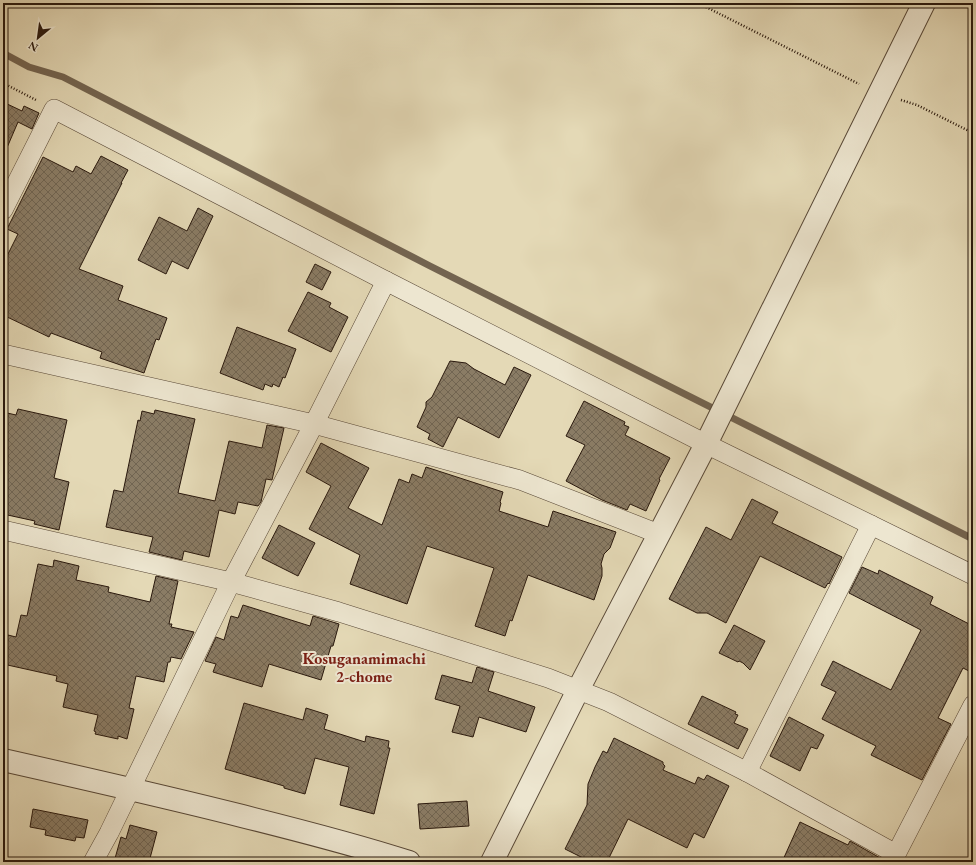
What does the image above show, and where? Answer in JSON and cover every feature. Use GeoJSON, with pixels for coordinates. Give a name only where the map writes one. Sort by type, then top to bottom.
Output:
{"type":"FeatureCollection","features":[{"type":"Feature","properties":{"kind":"street"},"geometry":{"type":"LineString","coordinates":[[492,862],[578,690],[706,444],[924,3]]}},
{"type":"Feature","properties":{"kind":"street"},"geometry":{"type":"LineString","coordinates":[[3,210],[54,109],[386,281],[706,444],[973,575]]}},
{"type":"Feature","properties":{"kind":"street"},"geometry":{"type":"LineString","coordinates":[[93,862],[109,833],[231,582],[314,424],[386,281]]}},
{"type":"Feature","properties":{"kind":"street"},"geometry":{"type":"LineString","coordinates":[[3,354],[314,424],[520,480],[659,534]]}},
{"type":"Feature","properties":{"kind":"street"},"geometry":{"type":"LineString","coordinates":[[748,772],[871,525]]}},
{"type":"Feature","properties":{"kind":"street"},"geometry":{"type":"LineString","coordinates":[[3,530],[231,582],[339,612],[548,678],[609,702],[748,772],[894,858],[973,705]]}},
{"type":"Feature","properties":{"kind":"street"},"geometry":{"type":"LineString","coordinates":[[3,760],[130,788],[362,846],[409,862]]}},
{"type":"Feature","properties":{"kind":"path"},"geometry":{"type":"LineString","coordinates":[[698,3],[842,77],[880,94],[917,105],[973,133]]}},
{"type":"Feature","properties":{"kind":"path"},"geometry":{"type":"LineString","coordinates":[[3,83],[54,109]]}},
{"type":"Feature","properties":{"kind":"building"},"geometry":{"type":"Polygon","coordinates":[[[3,102],[22,111],[24,106],[39,113],[32,129],[18,122],[3,157],[3,102]]]}},
{"type":"Feature","properties":{"kind":"building"},"geometry":{"type":"Polygon","coordinates":[[[101,156],[128,170],[79,269],[123,286],[118,300],[167,318],[159,340],[156,339],[144,373],[100,358],[102,352],[51,333],[49,337],[3,315],[3,264],[18,234],[7,229],[43,157],[73,172],[76,166],[91,174],[101,156]]]}},
{"type":"Feature","properties":{"kind":"building"},"geometry":{"type":"Polygon","coordinates":[[[198,208],[213,216],[188,269],[172,261],[166,274],[138,260],[159,217],[187,231],[198,208]]]}},
{"type":"Feature","properties":{"kind":"building"},"geometry":{"type":"Polygon","coordinates":[[[315,264],[331,272],[322,290],[306,282],[315,264]]]}},
{"type":"Feature","properties":{"kind":"building"},"geometry":{"type":"Polygon","coordinates":[[[308,292],[331,303],[329,307],[348,317],[331,352],[288,331],[308,292]]]}},
{"type":"Feature","properties":{"kind":"building"},"geometry":{"type":"Polygon","coordinates":[[[237,327],[296,349],[285,378],[283,377],[279,387],[273,384],[272,387],[265,384],[263,390],[220,373],[237,327]]]}},
{"type":"Feature","properties":{"kind":"building"},"geometry":{"type":"Polygon","coordinates":[[[450,361],[466,363],[474,369],[505,385],[514,367],[531,375],[499,438],[458,417],[443,447],[428,439],[430,434],[417,427],[426,407],[426,402],[432,397],[450,361]]]}},
{"type":"Feature","properties":{"kind":"building"},"geometry":{"type":"Polygon","coordinates":[[[584,401],[625,422],[624,425],[629,427],[625,435],[670,458],[659,479],[660,480],[646,511],[630,504],[627,510],[602,500],[566,481],[585,445],[566,436],[584,401]]]}},
{"type":"Feature","properties":{"kind":"building"},"geometry":{"type":"Polygon","coordinates":[[[18,409],[67,420],[54,478],[69,482],[59,530],[34,524],[35,521],[3,514],[3,412],[16,415],[18,409]]]}},
{"type":"Feature","properties":{"kind":"building"},"geometry":{"type":"Polygon","coordinates":[[[155,410],[195,419],[178,493],[215,501],[229,441],[262,448],[267,425],[284,428],[272,480],[266,479],[261,502],[258,506],[238,502],[235,514],[219,510],[209,557],[184,551],[182,560],[149,552],[153,537],[106,527],[114,490],[123,492],[138,420],[140,421],[142,411],[154,414],[155,410]]]}},
{"type":"Feature","properties":{"kind":"building"},"geometry":{"type":"Polygon","coordinates":[[[321,443],[369,468],[348,508],[382,525],[399,479],[409,483],[412,474],[422,478],[426,467],[503,492],[499,511],[548,527],[553,511],[616,532],[610,548],[604,554],[601,564],[602,576],[594,600],[528,575],[512,621],[510,620],[505,636],[475,626],[494,568],[427,546],[407,604],[350,584],[360,555],[309,529],[331,486],[306,472],[321,443]]]}},
{"type":"Feature","properties":{"kind":"building"},"geometry":{"type":"Polygon","coordinates":[[[752,499],[778,512],[772,523],[842,557],[829,584],[828,583],[825,588],[760,556],[726,623],[707,613],[697,613],[669,599],[706,527],[731,540],[752,499]]]}},
{"type":"Feature","properties":{"kind":"building"},"geometry":{"type":"Polygon","coordinates":[[[279,525],[315,543],[298,576],[262,558],[279,525]]]}},
{"type":"Feature","properties":{"kind":"building"},"geometry":{"type":"Polygon","coordinates":[[[54,560],[79,566],[76,580],[109,587],[108,592],[150,602],[156,576],[178,581],[169,624],[172,624],[171,627],[194,632],[181,659],[171,657],[170,662],[168,662],[164,682],[136,676],[129,708],[134,709],[127,739],[118,736],[118,739],[95,734],[96,732],[94,731],[98,715],[63,707],[68,684],[56,681],[57,676],[3,664],[8,635],[16,637],[21,615],[27,616],[38,564],[53,567],[54,560]]]}},
{"type":"Feature","properties":{"kind":"building"},"geometry":{"type":"Polygon","coordinates":[[[862,567],[878,574],[879,570],[933,597],[930,604],[973,626],[973,673],[963,668],[938,718],[951,724],[922,780],[871,755],[876,746],[822,719],[836,692],[821,685],[833,661],[891,690],[921,630],[849,593],[862,567]]]}},
{"type":"Feature","properties":{"kind":"building"},"geometry":{"type":"Polygon","coordinates":[[[243,605],[310,626],[313,616],[339,624],[321,680],[269,664],[262,687],[213,672],[216,664],[205,661],[216,637],[224,640],[231,616],[238,618],[243,605]]]}},
{"type":"Feature","properties":{"kind":"building"},"geometry":{"type":"Polygon","coordinates":[[[734,625],[765,641],[750,670],[743,663],[719,653],[734,625]]]}},
{"type":"Feature","properties":{"kind":"building"},"geometry":{"type":"Polygon","coordinates":[[[477,667],[494,672],[488,691],[535,707],[526,732],[479,717],[473,737],[452,732],[460,706],[435,699],[442,675],[472,683],[477,667]]]}},
{"type":"Feature","properties":{"kind":"building"},"geometry":{"type":"Polygon","coordinates":[[[702,696],[736,712],[735,714],[738,715],[734,723],[748,729],[738,749],[688,724],[702,696]]]}},
{"type":"Feature","properties":{"kind":"building"},"geometry":{"type":"Polygon","coordinates":[[[244,703],[303,720],[306,708],[328,715],[324,729],[365,742],[366,736],[389,741],[388,748],[390,748],[374,814],[340,805],[349,767],[315,758],[305,794],[284,788],[284,786],[225,769],[244,703]]]}},
{"type":"Feature","properties":{"kind":"building"},"geometry":{"type":"Polygon","coordinates":[[[789,717],[824,735],[817,749],[811,747],[800,771],[770,756],[789,717]]]}},
{"type":"Feature","properties":{"kind":"building"},"geometry":{"type":"Polygon","coordinates":[[[614,738],[663,762],[665,766],[663,770],[695,784],[698,777],[704,780],[707,775],[729,786],[704,838],[694,833],[687,848],[628,819],[607,862],[591,862],[565,849],[587,805],[588,784],[595,767],[603,751],[607,753],[614,738]]]}},
{"type":"Feature","properties":{"kind":"building"},"geometry":{"type":"Polygon","coordinates":[[[467,801],[469,826],[420,829],[418,804],[467,801]]]}},
{"type":"Feature","properties":{"kind":"building"},"geometry":{"type":"Polygon","coordinates":[[[33,809],[88,820],[84,838],[76,837],[75,841],[45,835],[46,830],[30,827],[33,809]]]}},
{"type":"Feature","properties":{"kind":"building"},"geometry":{"type":"Polygon","coordinates":[[[800,822],[848,845],[850,841],[882,859],[881,862],[782,862],[800,822]]]}},
{"type":"Feature","properties":{"kind":"building"},"geometry":{"type":"Polygon","coordinates":[[[130,825],[157,832],[149,862],[114,862],[121,837],[126,839],[130,825]]]}},
{"type":"Feature","properties":{"kind":"waterway"},"geometry":{"type":"LineString","coordinates":[[3,53],[29,67],[63,77],[430,266],[973,539]]}},
{"type":"Feature","properties":{"kind":"district","name":"Kosuganamimachi 2-chome"},"geometry":{"type":"Point","coordinates":[364,667]}}]}
